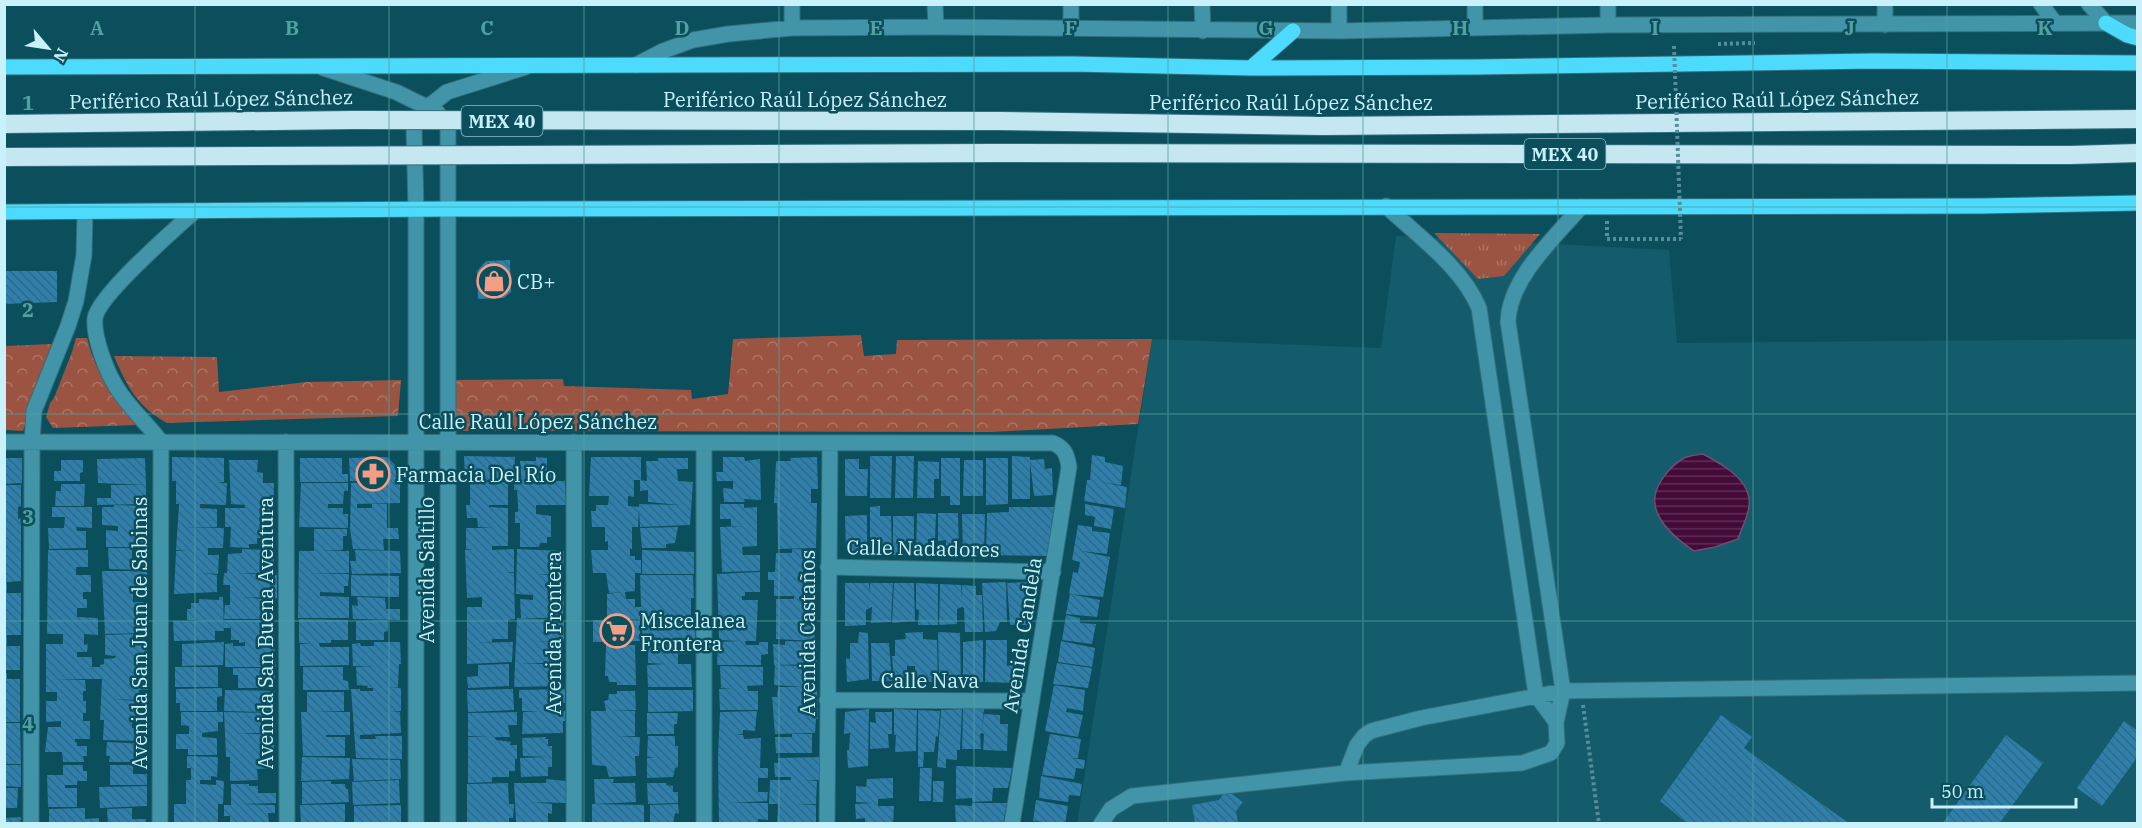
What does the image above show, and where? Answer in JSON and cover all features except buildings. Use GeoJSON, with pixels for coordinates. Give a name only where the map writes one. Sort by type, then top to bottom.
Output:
{"type":"FeatureCollection","features":[{"type":"Feature","properties":{"kind":"highway","name":"Periférico Raúl López Sánchez"},"geometry":{"type":"LineString","coordinates":[[4,124],[353,120],[999,121],[1323,126],[2138,119]]}},
{"type":"Feature","properties":{"kind":"highway","name":"MEX 40"},"geometry":{"type":"LineString","coordinates":[[4,157],[993,153],[2071,155],[2138,153]]}},
{"type":"Feature","properties":{"kind":"highway"},"geometry":{"type":"LineString","coordinates":[[2071,155],[2138,164]]}},
{"type":"Feature","properties":{"kind":"main road"},"geometry":{"type":"LineString","coordinates":[[2106,23],[2127,35],[2138,38]]}},
{"type":"Feature","properties":{"kind":"main road"},"geometry":{"type":"LineString","coordinates":[[1251,68],[1293,31]]}},
{"type":"Feature","properties":{"kind":"main road","name":"Periférico Raúl López Sánchez"},"geometry":{"type":"LineString","coordinates":[[4,67],[1071,64],[1251,68],[1874,61],[2138,63]]}},
{"type":"Feature","properties":{"kind":"main road"},"geometry":{"type":"LineString","coordinates":[[4,212],[1386,206],[1981,206],[2138,203]]}},
{"type":"Feature","properties":{"kind":"street"},"geometry":{"type":"LineString","coordinates":[[792,4],[792,28]]}},
{"type":"Feature","properties":{"kind":"street"},"geometry":{"type":"LineString","coordinates":[[935,4],[936,27]]}},
{"type":"Feature","properties":{"kind":"street"},"geometry":{"type":"LineString","coordinates":[[1071,4],[1071,29]]}},
{"type":"Feature","properties":{"kind":"street"},"geometry":{"type":"LineString","coordinates":[[1203,4],[1203,31]]}},
{"type":"Feature","properties":{"kind":"street"},"geometry":{"type":"LineString","coordinates":[[1339,4],[1339,31]]}},
{"type":"Feature","properties":{"kind":"street"},"geometry":{"type":"LineString","coordinates":[[1475,4],[1475,28]]}},
{"type":"Feature","properties":{"kind":"street"},"geometry":{"type":"LineString","coordinates":[[1608,4],[1608,25]]}},
{"type":"Feature","properties":{"kind":"street"},"geometry":{"type":"LineString","coordinates":[[1885,4],[1885,25]]}},
{"type":"Feature","properties":{"kind":"street"},"geometry":{"type":"LineString","coordinates":[[2041,4],[2055,23]]}},
{"type":"Feature","properties":{"kind":"street"},"geometry":{"type":"LineString","coordinates":[[2089,4],[2106,23]]}},
{"type":"Feature","properties":{"kind":"street"},"geometry":{"type":"LineString","coordinates":[[636,65],[663,51],[693,40],[792,28],[1339,31],[1608,25],[2138,23]]}},
{"type":"Feature","properties":{"kind":"street","name":"Periférico Raúl López Sánchez"},"geometry":{"type":"LineString","coordinates":[[416,210],[414,128],[428,107],[447,92],[532,65]]}},
{"type":"Feature","properties":{"kind":"street","name":"Periférico Raúl López Sánchez"},"geometry":{"type":"LineString","coordinates":[[318,66],[396,92],[437,112],[448,126],[450,209]]}},
{"type":"Feature","properties":{"kind":"street"},"geometry":{"type":"LineString","coordinates":[[1386,206],[1466,283],[1479,308],[1536,695],[1556,722]]}},
{"type":"Feature","properties":{"kind":"street"},"geometry":{"type":"LineString","coordinates":[[1101,824],[1111,809],[1132,796],[1346,773],[1522,763],[1551,753],[1557,743],[1556,722],[1563,691],[1508,322],[1510,301],[1533,264],[1581,207]]}},
{"type":"Feature","properties":{"kind":"street","name":"Avenida Saltillo"},"geometry":{"type":"LineString","coordinates":[[448,824],[447,442],[450,209]]}},
{"type":"Feature","properties":{"kind":"street","name":"Avenida Saltillo"},"geometry":{"type":"LineString","coordinates":[[416,210],[416,824]]}},
{"type":"Feature","properties":{"kind":"street"},"geometry":{"type":"LineString","coordinates":[[161,442],[115,386],[106,368],[99,345],[95,318],[101,306],[123,279],[158,243],[195,211]]}},
{"type":"Feature","properties":{"kind":"street"},"geometry":{"type":"LineString","coordinates":[[31,824],[34,411],[76,301],[84,255],[85,212]]}},
{"type":"Feature","properties":{"kind":"street"},"geometry":{"type":"LineString","coordinates":[[1487,360],[1513,357]]}},
{"type":"Feature","properties":{"kind":"street","name":"Calle Raúl López Sánchez"},"geometry":{"type":"LineString","coordinates":[[4,442],[1053,443],[1067,453]]}},
{"type":"Feature","properties":{"kind":"street","name":"Avenida San Juan de Sabinas"},"geometry":{"type":"LineString","coordinates":[[160,824],[161,442]]}},
{"type":"Feature","properties":{"kind":"street","name":"Avenida San Buena Aventura"},"geometry":{"type":"LineString","coordinates":[[286,442],[287,824]]}},
{"type":"Feature","properties":{"kind":"street","name":"Avenida Frontera"},"geometry":{"type":"LineString","coordinates":[[574,442],[574,824]]}},
{"type":"Feature","properties":{"kind":"street"},"geometry":{"type":"LineString","coordinates":[[704,443],[704,824]]}},
{"type":"Feature","properties":{"kind":"street","name":"Avenida Castaños"},"geometry":{"type":"LineString","coordinates":[[827,824],[830,443]]}},
{"type":"Feature","properties":{"kind":"street","name":"Avenida Candela"},"geometry":{"type":"LineString","coordinates":[[1012,824],[1069,467],[1067,453]]}},
{"type":"Feature","properties":{"kind":"street","name":"Calle Nadadores"},"geometry":{"type":"LineString","coordinates":[[828,567],[1053,572]]}},
{"type":"Feature","properties":{"kind":"street"},"geometry":{"type":"LineString","coordinates":[[1346,773],[1357,745],[1371,731],[1421,718],[1563,691],[2138,683]]}},
{"type":"Feature","properties":{"kind":"street","name":"Calle Nava"},"geometry":{"type":"LineString","coordinates":[[828,700],[1032,701]]}},
{"type":"Feature","properties":{"kind":"path"},"geometry":{"type":"LineString","coordinates":[[1607,207],[1606,239],[1681,239],[1674,46]]}},
{"type":"Feature","properties":{"kind":"path"},"geometry":{"type":"LineString","coordinates":[[1581,691],[1599,824]]}},
{"type":"Feature","properties":{"kind":"shaded area"},"geometry":{"type":"Polygon","coordinates":[[[1396,236],[1669,250],[1677,343],[2137,339],[2137,823],[1077,824],[1152,339],[1381,348],[1396,236]]]}},
{"type":"Feature","properties":{"kind":"shaded area"},"geometry":{"type":"Polygon","coordinates":[[[1703,454],[1738,477],[1747,490],[1749,503],[1738,539],[1694,551],[1664,525],[1657,511],[1655,497],[1659,484],[1673,466],[1686,457],[1703,454]]]}},
{"type":"Feature","properties":{"kind":"green space"},"geometry":{"type":"Polygon","coordinates":[[[1434,233],[1540,234],[1504,276],[1478,279],[1434,233]]]}},
{"type":"Feature","properties":{"kind":"green space"},"geometry":{"type":"Polygon","coordinates":[[[861,335],[864,356],[896,354],[897,340],[1152,339],[1138,424],[991,432],[462,431],[454,425],[454,380],[563,379],[564,386],[691,390],[692,399],[728,394],[733,339],[861,335]]]}},
{"type":"Feature","properties":{"kind":"green space"},"geometry":{"type":"Polygon","coordinates":[[[76,338],[87,338],[101,374],[137,425],[53,428],[46,417],[76,338]]]}},
{"type":"Feature","properties":{"kind":"green space"},"geometry":{"type":"Polygon","coordinates":[[[52,344],[23,431],[5,430],[4,346],[52,344]]]}},
{"type":"Feature","properties":{"kind":"green space"},"geometry":{"type":"Polygon","coordinates":[[[114,356],[217,357],[219,392],[307,382],[401,380],[398,416],[167,423],[148,410],[134,395],[114,356]]]}},
{"type":"Feature","properties":{"kind":"place","name":"CB+"},"geometry":{"type":"Point","coordinates":[494,281]}},
{"type":"Feature","properties":{"kind":"place","name":"Farmacia Del Río"},"geometry":{"type":"Point","coordinates":[373,474]}},
{"type":"Feature","properties":{"kind":"place","name":"Miscelanea Frontera"},"geometry":{"type":"Point","coordinates":[617,631]}}]}
